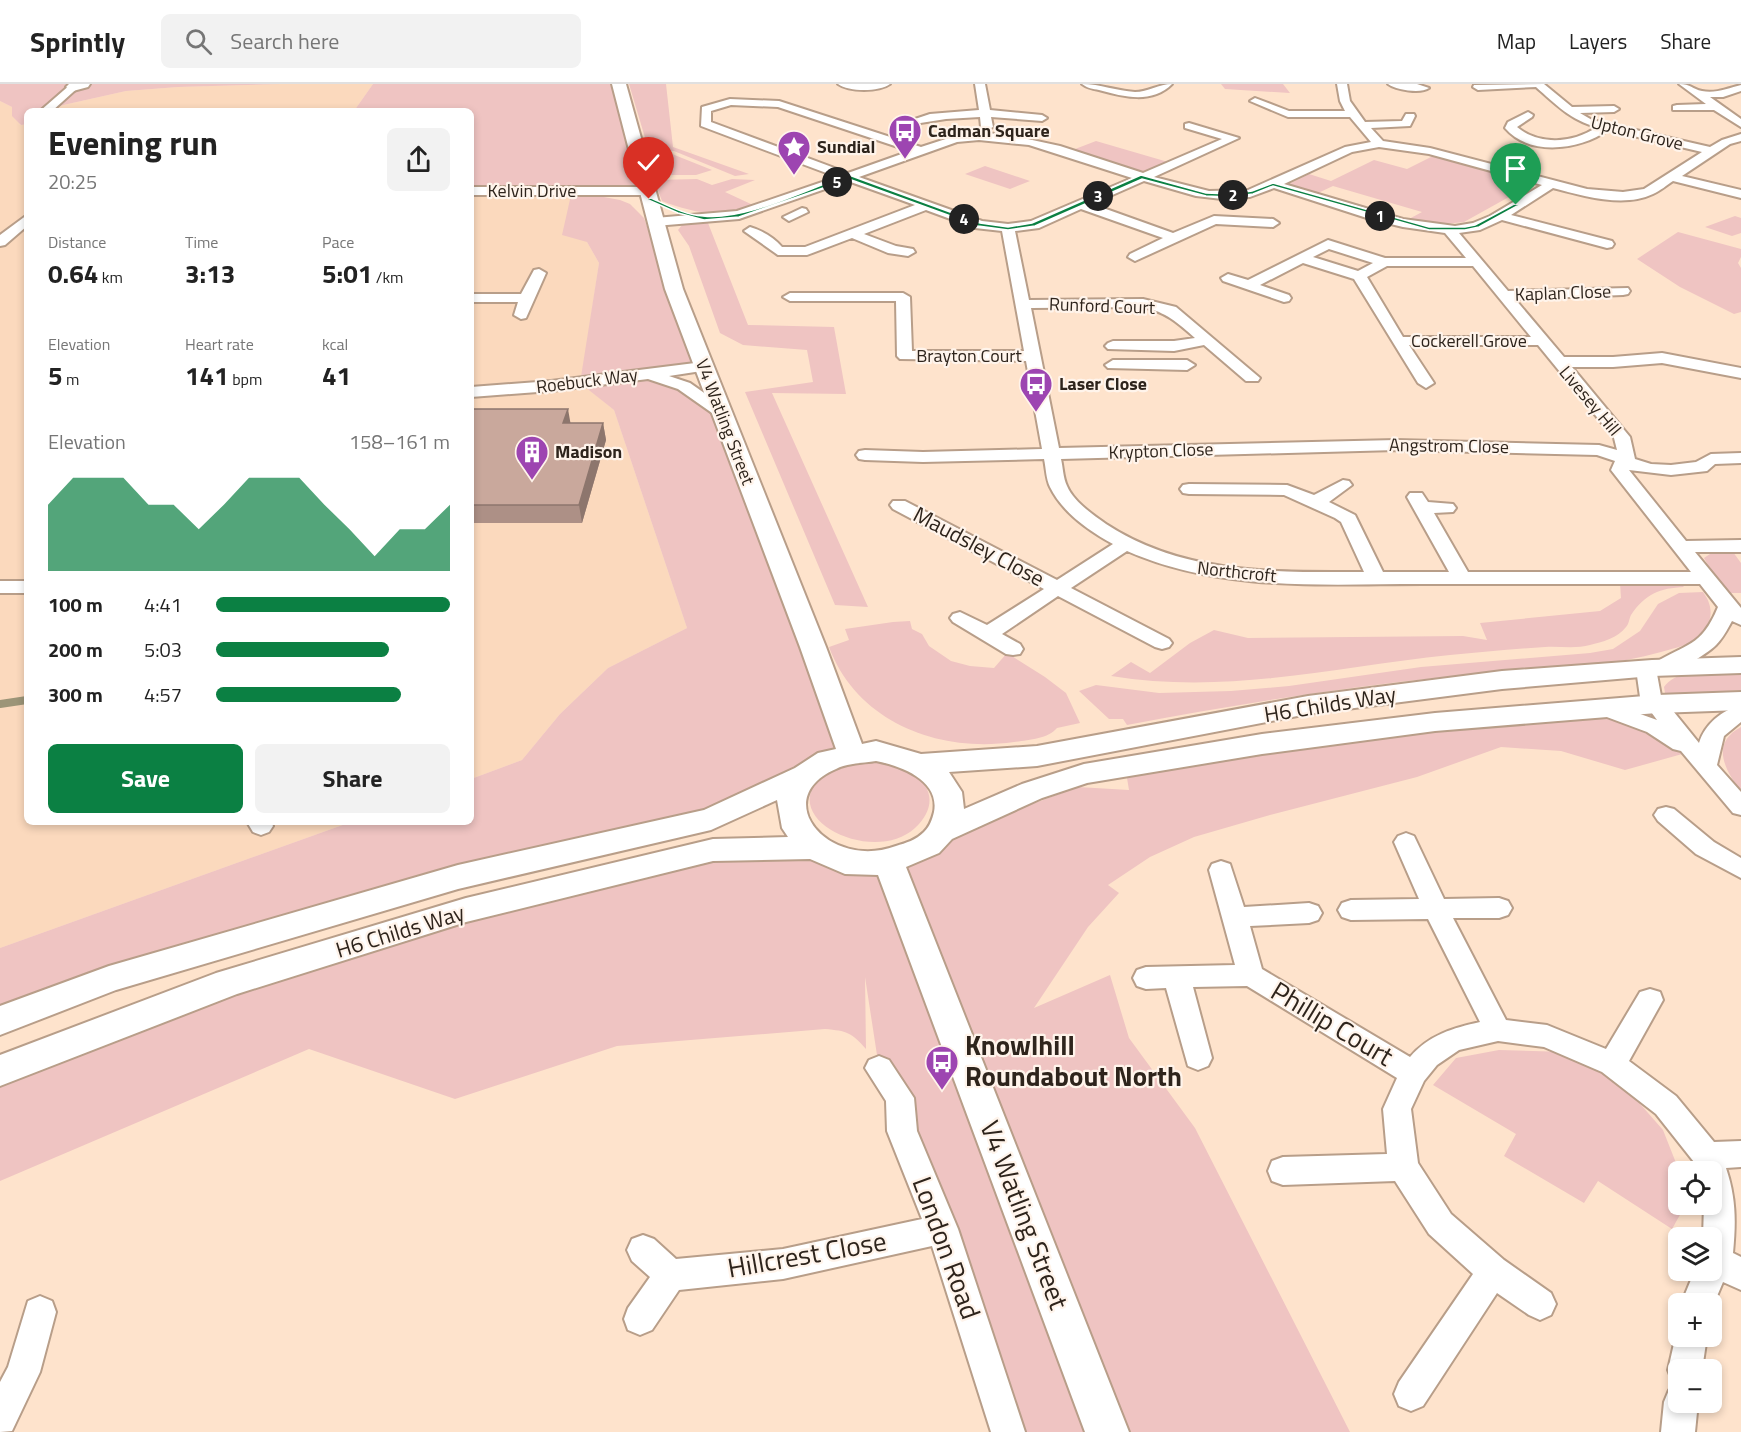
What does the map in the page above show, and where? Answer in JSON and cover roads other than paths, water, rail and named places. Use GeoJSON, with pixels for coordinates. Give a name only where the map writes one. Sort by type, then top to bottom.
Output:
{"type":"FeatureCollection","features":[{"type":"Feature","properties":{"kind":"street","name":"V4 Watling Street"},"geometry":{"type":"LineString","coordinates":[[619,84],[674,289],[813,647],[851,752]]}},
{"type":"Feature","properties":{"kind":"street"},"geometry":{"type":"LineString","coordinates":[[843,84],[858,87],[885,84]]}},
{"type":"Feature","properties":{"kind":"street"},"geometry":{"type":"LineString","coordinates":[[980,84],[988,135]]}},
{"type":"Feature","properties":{"kind":"street"},"geometry":{"type":"LineString","coordinates":[[1087,84],[1130,100],[1167,84]]}},
{"type":"Feature","properties":{"kind":"street"},"geometry":{"type":"LineString","coordinates":[[1342,84],[1341,94],[1353,114],[1379,144]]}},
{"type":"Feature","properties":{"kind":"street"},"geometry":{"type":"LineString","coordinates":[[1393,84],[1424,88]]}},
{"type":"Feature","properties":{"kind":"street"},"geometry":{"type":"LineString","coordinates":[[1478,87],[1538,84]]}},
{"type":"Feature","properties":{"kind":"street","name":"Upton Grove"},"geometry":{"type":"LineString","coordinates":[[1538,84],[1569,110],[1588,122],[1712,152]]}},
{"type":"Feature","properties":{"kind":"street"},"geometry":{"type":"LineString","coordinates":[[1684,84],[1741,124]]}},
{"type":"Feature","properties":{"kind":"street"},"geometry":{"type":"LineString","coordinates":[[49,108],[78,85]]}},
{"type":"Feature","properties":{"kind":"street"},"geometry":{"type":"LineString","coordinates":[[1699,94],[1723,94],[1741,88]]}},
{"type":"Feature","properties":{"kind":"street"},"geometry":{"type":"LineString","coordinates":[[1255,101],[1288,114],[1353,114]]}},
{"type":"Feature","properties":{"kind":"street"},"geometry":{"type":"LineString","coordinates":[[922,151],[779,104],[729,102],[706,109],[705,124],[980,225],[1008,228],[1034,225],[1233,138],[1190,126]]}},
{"type":"Feature","properties":{"kind":"street"},"geometry":{"type":"LineString","coordinates":[[1677,108],[1717,107]]}},
{"type":"Feature","properties":{"kind":"street"},"geometry":{"type":"LineString","coordinates":[[1569,110],[1614,110]]}},
{"type":"Feature","properties":{"kind":"street"},"geometry":{"type":"LineString","coordinates":[[914,121],[945,115],[986,114],[1042,118]]}},
{"type":"Feature","properties":{"kind":"street"},"geometry":{"type":"LineString","coordinates":[[1273,120],[1288,114]]}},
{"type":"Feature","properties":{"kind":"street"},"geometry":{"type":"LineString","coordinates":[[1528,118],[1512,124],[1510,128],[1531,139],[1549,142],[1583,140],[1606,126]]}},
{"type":"Feature","properties":{"kind":"street"},"geometry":{"type":"LineString","coordinates":[[1363,125],[1410,123]]}},
{"type":"Feature","properties":{"kind":"street"},"geometry":{"type":"LineString","coordinates":[[648,195],[680,212],[704,218],[739,215],[955,139],[988,135],[1035,143],[1206,195],[1230,196],[1253,193],[1349,148],[1379,144],[1413,147],[1587,193],[1623,196],[1648,192],[1731,139],[1741,137]]}},
{"type":"Feature","properties":{"kind":"street"},"geometry":{"type":"LineString","coordinates":[[1672,177],[1741,194]]}},
{"type":"Feature","properties":{"kind":"street"},"geometry":{"type":"LineString","coordinates":[[1273,184],[1403,223],[1449,230],[1477,226],[1551,184]]}},
{"type":"Feature","properties":{"kind":"street","name":"Kelvin Drive"},"geometry":{"type":"LineString","coordinates":[[474,191],[593,191],[648,195]]}},
{"type":"Feature","properties":{"kind":"street","name":"Kelvin Drive"},"geometry":{"type":"LineString","coordinates":[[593,191],[627,198],[648,195]]}},
{"type":"Feature","properties":{"kind":"street"},"geometry":{"type":"LineString","coordinates":[[648,195],[704,218]]}},
{"type":"Feature","properties":{"kind":"street"},"geometry":{"type":"LineString","coordinates":[[754,199],[795,214]]}},
{"type":"Feature","properties":{"kind":"street"},"geometry":{"type":"LineString","coordinates":[[1079,204],[1174,238]]}},
{"type":"Feature","properties":{"kind":"street"},"geometry":{"type":"LineString","coordinates":[[750,231],[770,241],[766,248],[778,251],[807,251],[927,206]]}},
{"type":"Feature","properties":{"kind":"street"},"geometry":{"type":"LineString","coordinates":[[1498,215],[1607,244]]}},
{"type":"Feature","properties":{"kind":"street"},"geometry":{"type":"LineString","coordinates":[[1135,257],[1214,220],[1273,223]]}},
{"type":"Feature","properties":{"kind":"street"},"geometry":{"type":"LineString","coordinates":[[0,242],[24,222]]}},
{"type":"Feature","properties":{"kind":"street","name":"Northcroft"},"geometry":{"type":"LineString","coordinates":[[1008,228],[1058,486],[1076,510],[1108,535],[1147,554],[1192,568],[1231,575],[1273,578],[1461,576],[1706,578]]}},
{"type":"Feature","properties":{"kind":"street","name":"Livesey Hill"},"geometry":{"type":"LineString","coordinates":[[1449,230],[1622,437],[1626,448],[1625,460],[1620,470],[1735,613],[1707,644],[1653,668]]}},
{"type":"Feature","properties":{"kind":"street"},"geometry":{"type":"LineString","coordinates":[[853,234],[893,250],[908,252]]}},
{"type":"Feature","properties":{"kind":"street"},"geometry":{"type":"LineString","coordinates":[[1249,285],[1328,244],[1384,262],[1478,262]]}},
{"type":"Feature","properties":{"kind":"street"},"geometry":{"type":"LineString","coordinates":[[1302,258],[1359,276],[1384,262]]}},
{"type":"Feature","properties":{"kind":"street"},"geometry":{"type":"LineString","coordinates":[[521,315],[526,298],[539,273]]}},
{"type":"Feature","properties":{"kind":"street","name":"Cockerell Grove"},"geometry":{"type":"LineString","coordinates":[[1359,276],[1425,383]]}},
{"type":"Feature","properties":{"kind":"street"},"geometry":{"type":"LineString","coordinates":[[1228,278],[1284,298]]}},
{"type":"Feature","properties":{"kind":"street","name":"Kaplan Close"},"geometry":{"type":"LineString","coordinates":[[1503,295],[1589,294],[1623,291]]}},
{"type":"Feature","properties":{"kind":"street","name":"Brayton Court"},"geometry":{"type":"LineString","coordinates":[[790,297],[909,297],[906,376]]}},
{"type":"Feature","properties":{"kind":"street"},"geometry":{"type":"LineString","coordinates":[[474,298],[526,298]]}},
{"type":"Feature","properties":{"kind":"street","name":"Runford Court"},"geometry":{"type":"LineString","coordinates":[[1022,304],[1143,303],[1159,306],[1171,310],[1252,378]]}},
{"type":"Feature","properties":{"kind":"street","name":"Runford Court"},"geometry":{"type":"LineString","coordinates":[[1113,346],[1174,346],[1206,340]]}},
{"type":"Feature","properties":{"kind":"street","name":"Cockerell Grove"},"geometry":{"type":"LineString","coordinates":[[1398,341],[1541,341]]}},
{"type":"Feature","properties":{"kind":"street","name":"Runford Court"},"geometry":{"type":"LineString","coordinates":[[1150,347],[1155,365]]}},
{"type":"Feature","properties":{"kind":"street","name":"Brayton Court"},"geometry":{"type":"LineString","coordinates":[[905,356],[1033,356]]}},
{"type":"Feature","properties":{"kind":"street"},"geometry":{"type":"LineString","coordinates":[[1558,362],[1613,362],[1662,358],[1741,373]]}},
{"type":"Feature","properties":{"kind":"street"},"geometry":{"type":"LineString","coordinates":[[1113,365],[1187,365]]}},
{"type":"Feature","properties":{"kind":"street","name":"Roebuck Way"},"geometry":{"type":"LineString","coordinates":[[474,392],[551,386],[703,367]]}},
{"type":"Feature","properties":{"kind":"street"},"geometry":{"type":"LineString","coordinates":[[647,374],[684,386],[721,412]]}},
{"type":"Feature","properties":{"kind":"street","name":"Angstrom Close"},"geometry":{"type":"LineString","coordinates":[[1270,447],[1396,445],[1599,450],[1650,469],[1671,470],[1701,467],[1711,459],[1741,458]]}},
{"type":"Feature","properties":{"kind":"street","name":"Krypton Close"},"geometry":{"type":"LineString","coordinates":[[1052,454],[1270,447]]}},
{"type":"Feature","properties":{"kind":"street"},"geometry":{"type":"LineString","coordinates":[[865,455],[892,451],[1052,454]]}},
{"type":"Feature","properties":{"kind":"street"},"geometry":{"type":"LineString","coordinates":[[1317,502],[1343,485]]}},
{"type":"Feature","properties":{"kind":"street"},"geometry":{"type":"LineString","coordinates":[[1190,489],[1280,489],[1317,502],[1349,519],[1376,577]]}},
{"type":"Feature","properties":{"kind":"street"},"geometry":{"type":"LineString","coordinates":[[1447,508],[1419,502],[1461,576]]}},
{"type":"Feature","properties":{"kind":"street","name":"Maudsley Close"},"geometry":{"type":"LineString","coordinates":[[899,505],[1162,643]]}},
{"type":"Feature","properties":{"kind":"street","name":"Maudsley Close"},"geometry":{"type":"LineString","coordinates":[[988,634],[1126,543]]}},
{"type":"Feature","properties":{"kind":"street"},"geometry":{"type":"LineString","coordinates":[[1681,547],[1741,546]]}},
{"type":"Feature","properties":{"kind":"street"},"geometry":{"type":"LineString","coordinates":[[0,586],[24,587]]}},
{"type":"Feature","properties":{"kind":"street"},"geometry":{"type":"LineString","coordinates":[[960,618],[1013,649]]}},
{"type":"Feature","properties":{"kind":"street","name":"H6 Childs Way"},"geometry":{"type":"LineString","coordinates":[[922,765],[975,762],[1067,750],[1308,705],[1502,680],[1653,668],[1741,665]]}},
{"type":"Feature","properties":{"kind":"street"},"geometry":{"type":"LineString","coordinates":[[1653,668],[1651,697],[1741,807]]}},
{"type":"Feature","properties":{"kind":"street","name":"H6 Childs Way"},"geometry":{"type":"LineString","coordinates":[[943,831],[1032,791],[1084,774],[1147,762],[1435,722],[1657,704],[1741,701]]}},
{"type":"Feature","properties":{"kind":"street"},"geometry":{"type":"LineString","coordinates":[[1604,708],[1655,727],[1699,758]]}},
{"type":"Feature","properties":{"kind":"street"},"geometry":{"type":"LineString","coordinates":[[1699,758],[1721,723],[1741,712]]}},
{"type":"Feature","properties":{"kind":"street"},"geometry":{"type":"LineString","coordinates":[[876,751],[900,755],[922,765],[938,778],[948,795],[950,813],[943,831],[931,844],[907,858],[889,863],[861,864],[831,857],[814,848],[800,836],[792,821],[790,805],[794,790],[803,776],[820,763],[851,752],[876,751]]}},
{"type":"Feature","properties":{"kind":"street","name":"H6 Childs Way"},"geometry":{"type":"LineString","coordinates":[[0,1021],[109,979],[458,877],[711,819],[803,776]]}},
{"type":"Feature","properties":{"kind":"street"},"geometry":{"type":"LineString","coordinates":[[1666,815],[1705,849],[1741,869]]}},
{"type":"Feature","properties":{"kind":"street"},"geometry":{"type":"LineString","coordinates":[[1406,842],[1436,910],[1498,1030]]}},
{"type":"Feature","properties":{"kind":"street","name":"H6 Childs Way"},"geometry":{"type":"LineString","coordinates":[[0,1071],[228,983],[466,910],[713,850],[814,848]]}},
{"type":"Feature","properties":{"kind":"street","name":"V4 Watling Street"},"geometry":{"type":"LineString","coordinates":[[889,863],[1107,1432]]}},
{"type":"Feature","properties":{"kind":"street","name":"Phillip Court"},"geometry":{"type":"LineString","coordinates":[[1221,870],[1251,975]]}},
{"type":"Feature","properties":{"kind":"street"},"geometry":{"type":"LineString","coordinates":[[1351,910],[1499,908]]}},
{"type":"Feature","properties":{"kind":"street"},"geometry":{"type":"LineString","coordinates":[[1236,917],[1309,913]]}},
{"type":"Feature","properties":{"kind":"street","name":"Phillip Court"},"geometry":{"type":"LineString","coordinates":[[1146,978],[1251,975],[1413,1073]]}},
{"type":"Feature","properties":{"kind":"street"},"geometry":{"type":"LineString","coordinates":[[1177,978],[1198,1058]]}},
{"type":"Feature","properties":{"kind":"street"},"geometry":{"type":"LineString","coordinates":[[1612,1064],[1650,1000]]}},
{"type":"Feature","properties":{"kind":"street"},"geometry":{"type":"LineString","coordinates":[[1540,1304],[1493,1271],[1440,1224],[1403,1167],[1397,1109],[1413,1073],[1427,1058],[1452,1040],[1498,1030],[1547,1036],[1612,1064],[1666,1105],[1707,1156],[1719,1194],[1720,1229],[1729,1267],[1707,1293]]}},
{"type":"Feature","properties":{"kind":"street","name":"London Road"},"geometry":{"type":"LineString","coordinates":[[879,1068],[900,1098],[902,1131],[942,1229],[1008,1432]]}},
{"type":"Feature","properties":{"kind":"street"},"geometry":{"type":"LineString","coordinates":[[1707,1156],[1741,1154]]}},
{"type":"Feature","properties":{"kind":"street"},"geometry":{"type":"LineString","coordinates":[[1283,1171],[1403,1167]]}},
{"type":"Feature","properties":{"kind":"street","name":"Hillcrest Close"},"geometry":{"type":"LineString","coordinates":[[670,1275],[783,1264],[942,1229]]}},
{"type":"Feature","properties":{"kind":"street"},"geometry":{"type":"LineString","coordinates":[[640,1319],[670,1275],[643,1250]]}},
{"type":"Feature","properties":{"kind":"street"},"geometry":{"type":"LineString","coordinates":[[1411,1394],[1493,1271]]}},
{"type":"Feature","properties":{"kind":"street"},"geometry":{"type":"LineString","coordinates":[[0,1419],[23,1372],[40,1312]]}},
{"type":"Feature","properties":{"kind":"street"},"geometry":{"type":"LineString","coordinates":[[1678,1432],[1680,1413]]}},
{"type":"Feature","properties":{"kind":"waterway"},"geometry":{"type":"LineString","coordinates":[[0,704],[24,700]]}},
{"type":"Feature","properties":{"kind":"place","name":"Cadman Square"},"geometry":{"type":"Point","coordinates":[905,160]}},
{"type":"Feature","properties":{"kind":"place","name":"Sundial"},"geometry":{"type":"Point","coordinates":[794,176]}},
{"type":"Feature","properties":{"kind":"place","name":"Laser Close"},"geometry":{"type":"Point","coordinates":[1036,413]}},
{"type":"Feature","properties":{"kind":"place","name":"Madison"},"geometry":{"type":"Point","coordinates":[532,481]}},
{"type":"Feature","properties":{"kind":"place","name":"Knowlhill Roundabout North"},"geometry":{"type":"Point","coordinates":[942,1091]}}]}
